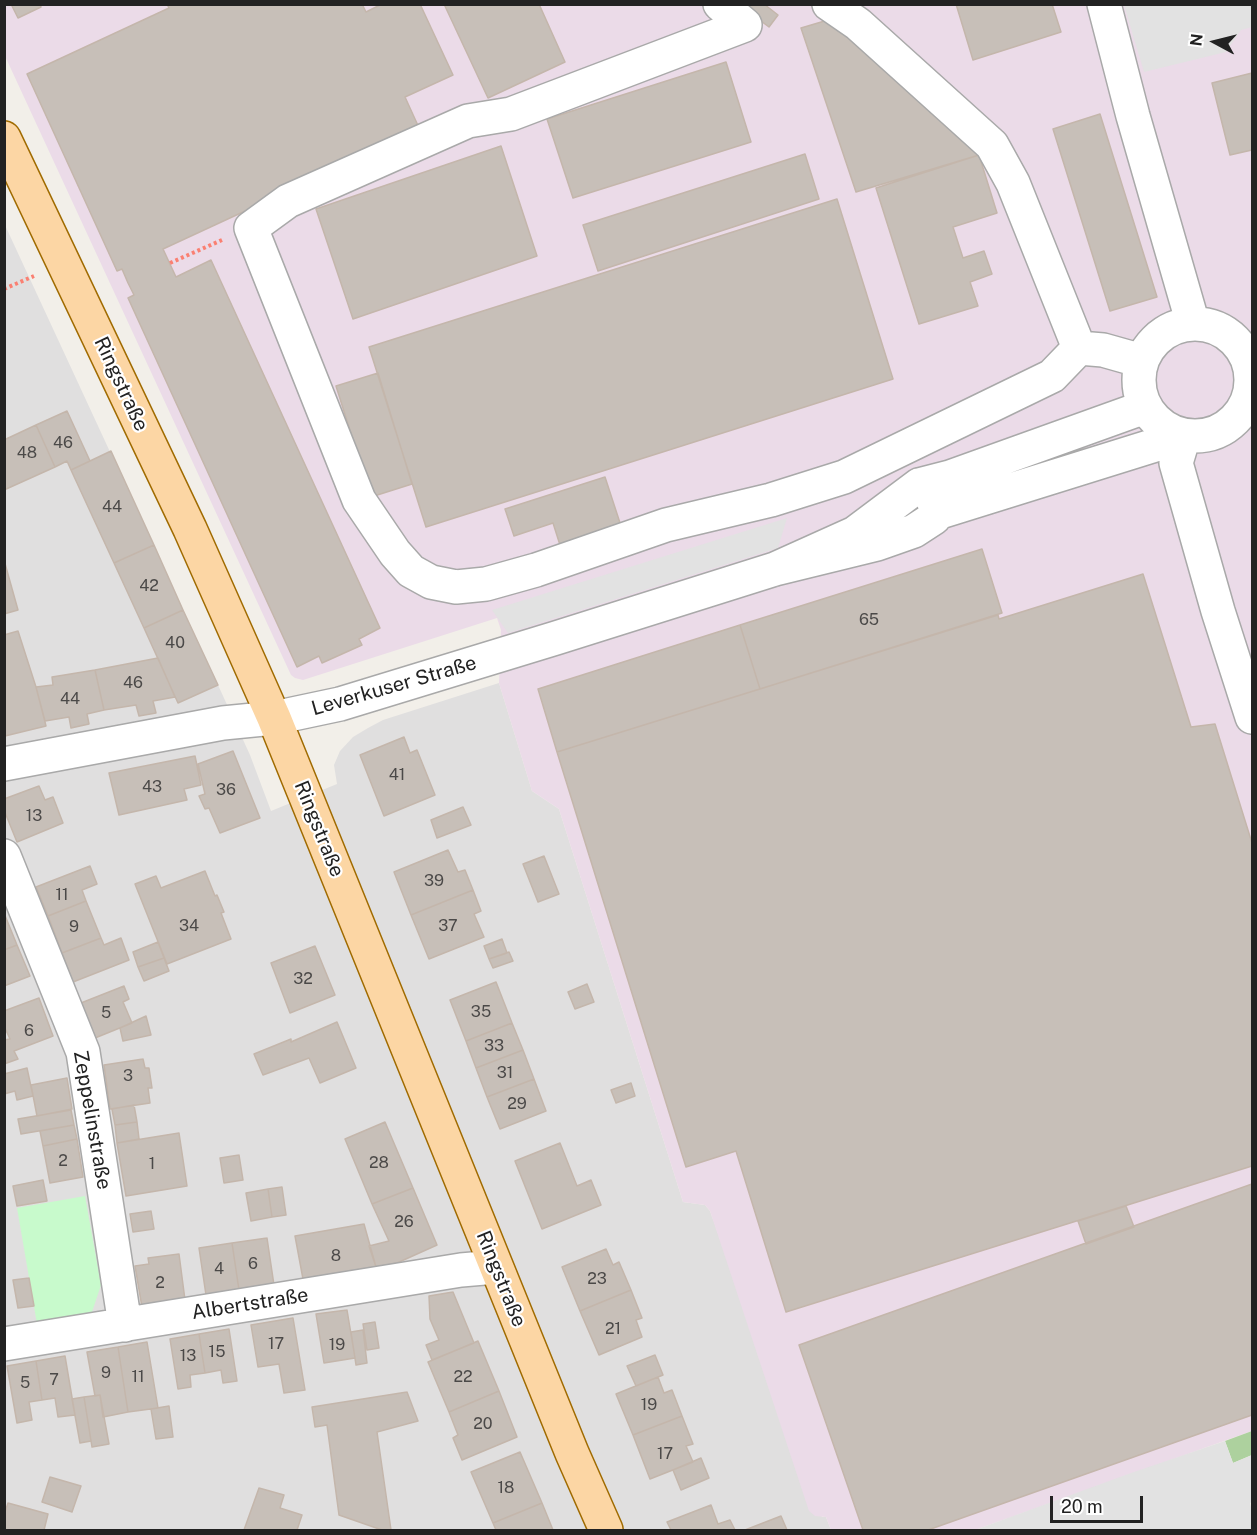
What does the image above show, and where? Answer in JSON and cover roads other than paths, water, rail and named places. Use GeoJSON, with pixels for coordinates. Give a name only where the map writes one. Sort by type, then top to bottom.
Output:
{"type":"FeatureCollection","features":[{"type":"Feature","properties":{"kind":"main road","name":"Ringstraße"},"geometry":{"type":"LineString","coordinates":[[4,138],[190,529],[274,718],[572,1453],[606,1530]]}},
{"type":"Feature","properties":{"kind":"street"},"geometry":{"type":"LineString","coordinates":[[720,4],[744,25],[512,114],[468,121],[288,201],[251,228],[359,500],[395,553],[411,571],[431,582],[456,587],[486,584],[536,570],[666,525],[771,500],[844,477],[1052,376],[1079,348]]}},
{"type":"Feature","properties":{"kind":"street"},"geometry":{"type":"LineString","coordinates":[[829,4],[858,24],[992,145],[1013,183],[1079,348]]}},
{"type":"Feature","properties":{"kind":"street"},"geometry":{"type":"LineString","coordinates":[[1104,4],[1133,116],[1193,324]]}},
{"type":"Feature","properties":{"kind":"street"},"geometry":{"type":"LineString","coordinates":[[919,485],[930,489],[937,513],[1184,436],[1206,435],[1226,428],[1237,419],[1245,407],[1251,394],[1251,376],[1248,359],[1239,344],[1226,333],[1210,326],[1193,324],[1176,327],[1161,335],[1150,347],[1142,362],[1139,377],[1140,392],[1145,407],[1162,426],[1184,436]]}},
{"type":"Feature","properties":{"kind":"street"},"geometry":{"type":"LineString","coordinates":[[1079,348],[1103,351],[1142,362]]}},
{"type":"Feature","properties":{"kind":"street"},"geometry":{"type":"LineString","coordinates":[[919,485],[950,477],[1145,407]]}},
{"type":"Feature","properties":{"kind":"street"},"geometry":{"type":"LineString","coordinates":[[1184,436],[1176,463],[1218,611],[1252,717]]}},
{"type":"Feature","properties":{"kind":"street","name":"Leverkuser Straße"},"geometry":{"type":"LineString","coordinates":[[775,569],[855,533],[919,485]]}},
{"type":"Feature","properties":{"kind":"street","name":"Leverkuser Straße"},"geometry":{"type":"LineString","coordinates":[[4,764],[223,723],[274,718],[340,704],[775,569],[887,541],[915,531],[934,518],[937,513]]}},
{"type":"Feature","properties":{"kind":"street","name":"Zeppelinstraße"},"geometry":{"type":"LineString","coordinates":[[4,856],[82,1053],[125,1324]]}},
{"type":"Feature","properties":{"kind":"street","name":"Albertstraße"},"geometry":{"type":"LineString","coordinates":[[4,1344],[461,1270],[496,1267]]}}]}
